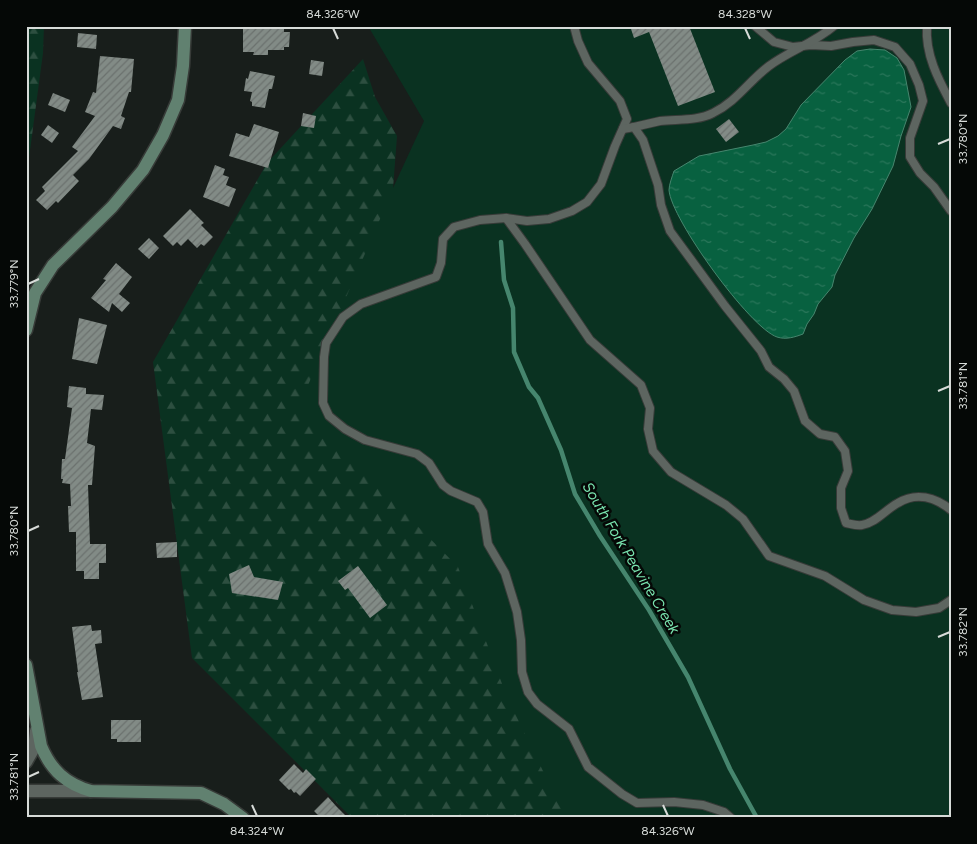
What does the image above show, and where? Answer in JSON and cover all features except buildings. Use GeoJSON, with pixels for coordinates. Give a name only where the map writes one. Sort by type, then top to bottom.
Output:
{"type":"FeatureCollection","features":[{"type":"Feature","properties":{"kind":"street"},"geometry":{"type":"LineString","coordinates":[[26,330],[35,293],[53,265],[112,207],[143,170],[163,135],[178,100],[183,66],[185,26]]}},
{"type":"Feature","properties":{"kind":"street"},"geometry":{"type":"LineString","coordinates":[[26,665],[36,726],[41,746],[51,767],[59,775],[78,787],[91,791]]}},
{"type":"Feature","properties":{"kind":"street"},"geometry":{"type":"LineString","coordinates":[[26,762],[34,748],[36,726]]}},
{"type":"Feature","properties":{"kind":"street"},"geometry":{"type":"LineString","coordinates":[[26,791],[201,793],[224,804],[243,818]]}},
{"type":"Feature","properties":{"kind":"lane"},"geometry":{"type":"LineString","coordinates":[[574,26],[578,41],[588,63],[620,101],[627,119],[601,184],[587,202],[572,211],[549,219],[527,221],[506,218],[480,220],[454,227],[443,239],[441,263],[436,277],[361,304],[343,317],[326,343],[323,403],[330,416],[345,428],[365,440],[417,454],[429,463],[443,485],[451,491],[477,502],[483,512],[488,544],[505,573],[517,612],[521,640],[522,672],[528,692],[536,704],[569,729],[588,767],[622,794],[637,803],[674,802],[703,805],[724,812],[731,818]]}},
{"type":"Feature","properties":{"kind":"lane"},"geometry":{"type":"LineString","coordinates":[[755,26],[774,42],[793,47],[831,46],[874,40],[895,47],[910,64],[919,85],[923,101],[910,138],[910,157],[920,174],[934,187],[951,211]]}},
{"type":"Feature","properties":{"kind":"lane"},"geometry":{"type":"LineString","coordinates":[[623,129],[660,121],[712,114],[731,102],[769,66],[801,46],[817,39],[834,26]]}},
{"type":"Feature","properties":{"kind":"lane"},"geometry":{"type":"LineString","coordinates":[[927,26],[926,40],[933,64],[951,103]]}},
{"type":"Feature","properties":{"kind":"lane"},"geometry":{"type":"LineString","coordinates":[[634,127],[646,148],[670,231],[761,352],[769,367],[784,379],[794,391],[805,421],[820,434],[835,437],[845,452],[848,471],[841,488],[841,508],[846,523],[862,525],[881,516],[898,502],[917,496],[941,502],[951,510]]}},
{"type":"Feature","properties":{"kind":"lane"},"geometry":{"type":"LineString","coordinates":[[506,218],[590,340],[641,385],[650,408],[648,429],[653,451],[671,472],[726,505],[743,519],[769,556],[826,576],[864,600],[892,610],[916,612],[939,608],[951,600]]}},
{"type":"Feature","properties":{"kind":"green space"},"geometry":{"type":"Polygon","coordinates":[[[26,26],[44,26],[43,53],[26,180],[26,26]]]}},
{"type":"Feature","properties":{"kind":"green space"},"geometry":{"type":"Polygon","coordinates":[[[368,26],[951,26],[951,818],[466,818],[204,455],[272,190],[393,188],[424,121],[368,26]]]}},
{"type":"Feature","properties":{"kind":"green space"},"geometry":{"type":"Polygon","coordinates":[[[363,59],[375,97],[397,136],[393,189],[299,406],[458,567],[507,697],[559,804],[568,818],[352,818],[192,658],[153,362],[267,163],[363,59]]]}},
{"type":"Feature","properties":{"kind":"water"},"geometry":{"type":"Polygon","coordinates":[[[870,49],[885,50],[897,58],[904,70],[911,107],[893,166],[872,209],[854,238],[835,275],[832,287],[818,304],[803,334],[780,338],[765,329],[749,314],[731,294],[697,247],[673,204],[669,190],[674,171],[699,156],[766,142],[778,136],[786,129],[801,105],[845,60],[857,51],[870,49]]]}},
{"type":"Feature","properties":{"kind":"waterway","name":"South Fork Peavine Creek"},"geometry":{"type":"LineString","coordinates":[[501,242],[504,280],[513,308],[514,352],[529,387],[538,398],[561,450],[575,494],[600,536],[649,610],[688,677],[730,769],[757,818]]}}]}
